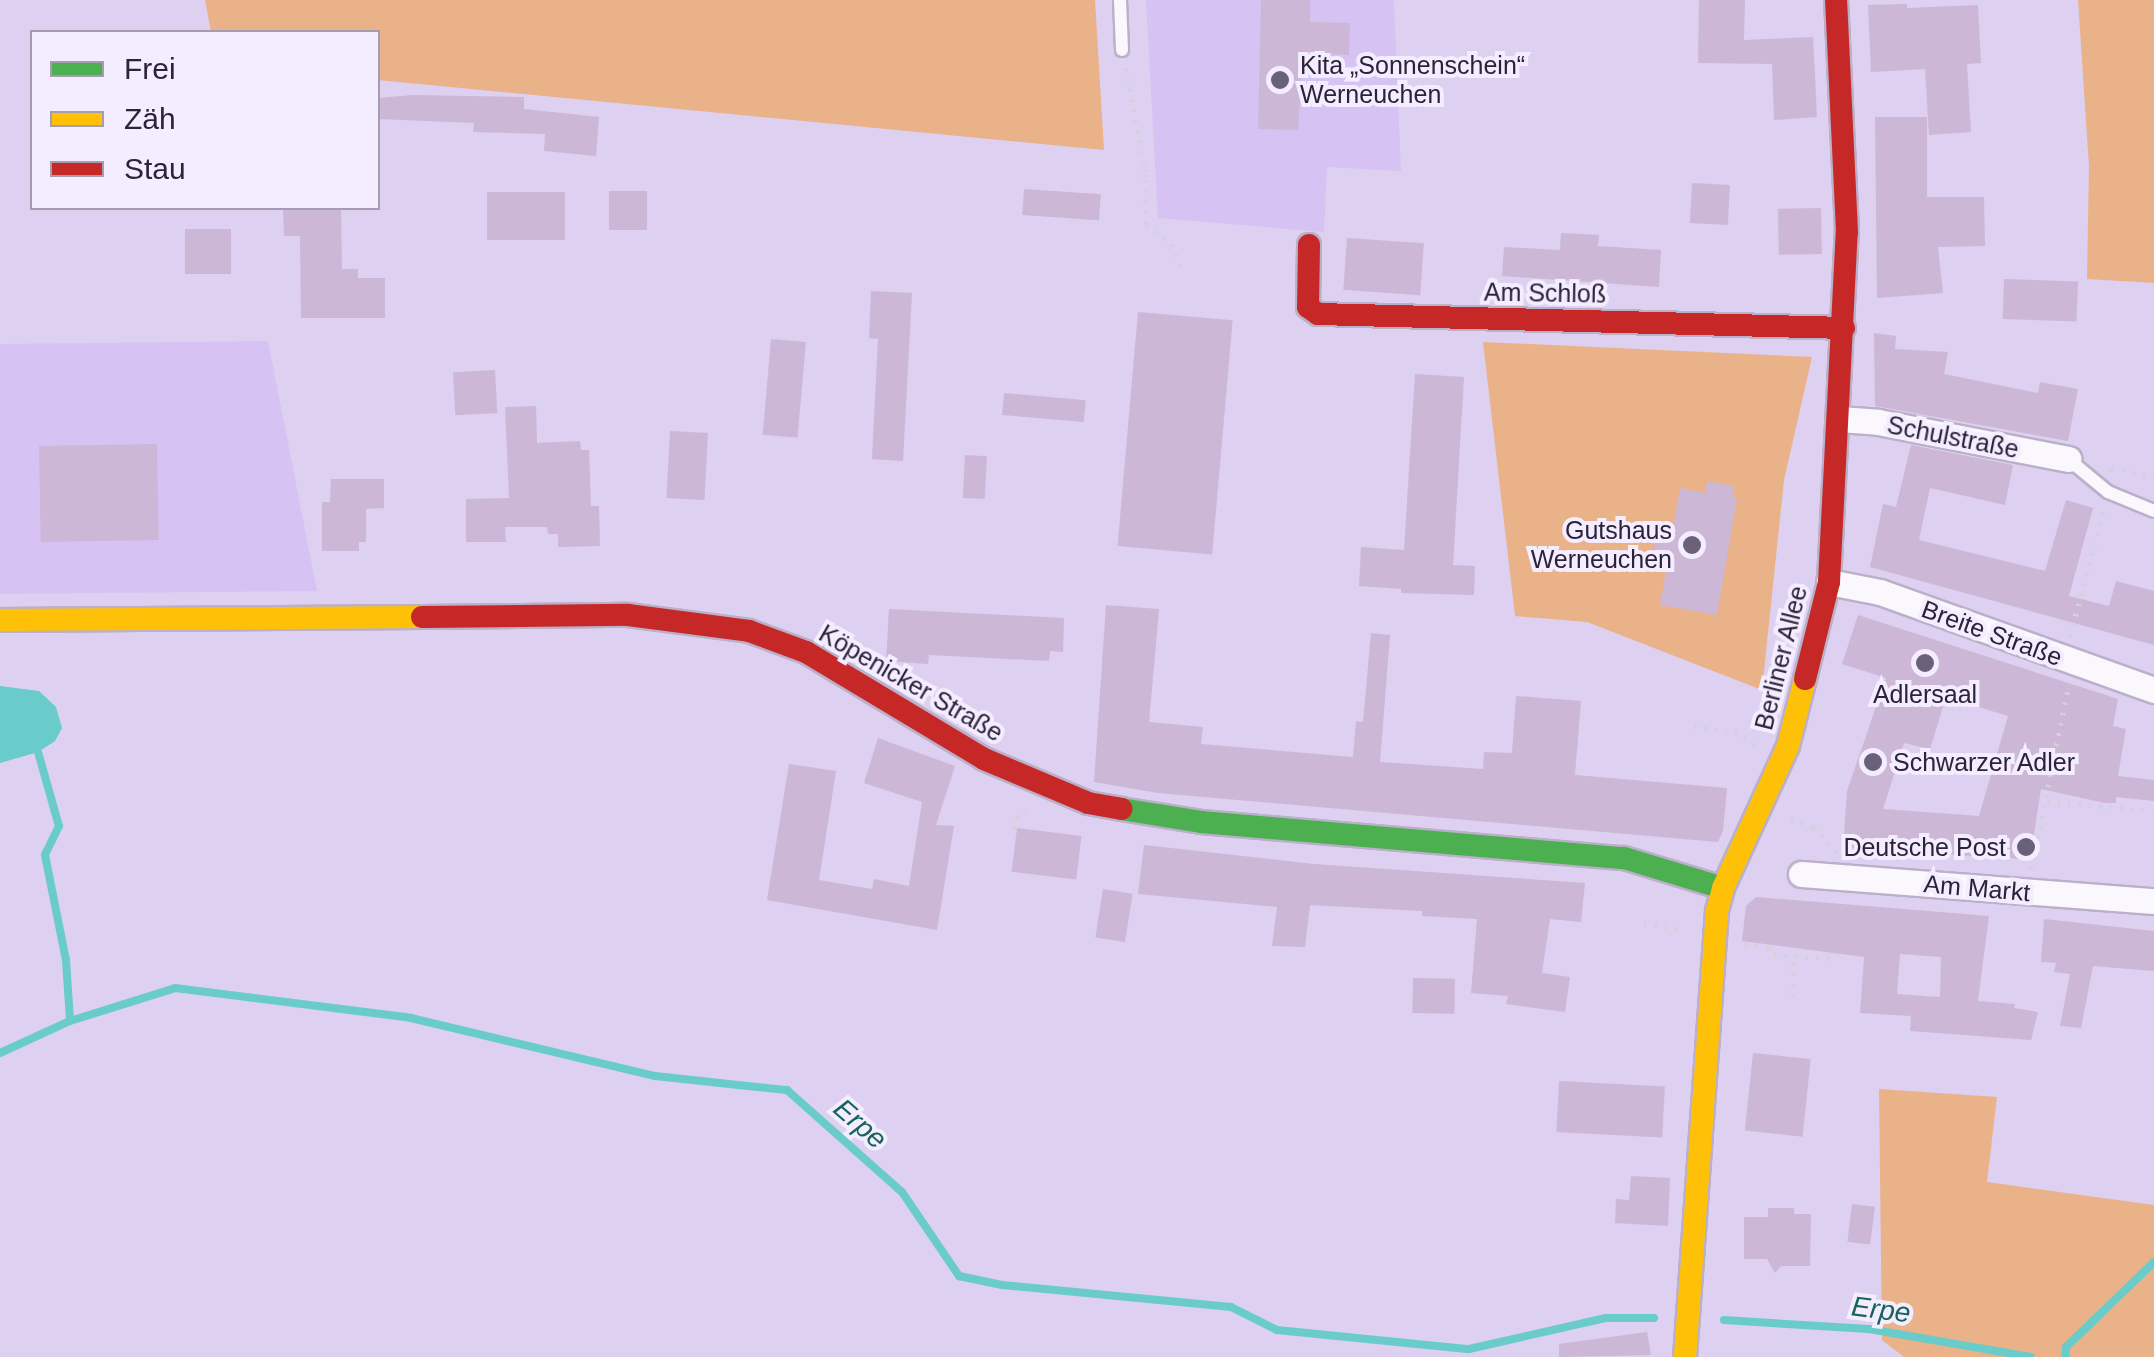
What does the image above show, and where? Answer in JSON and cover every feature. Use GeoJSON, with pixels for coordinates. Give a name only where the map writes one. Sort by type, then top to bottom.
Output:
{"type":"FeatureCollection","features":[{"type":"Feature","properties":{"kind":"street","name":"Berliner Allee"},"geometry":{"type":"LineString","coordinates":[[1685,1357],[1714,934],[1723,888],[1788,746],[1829,582],[1847,232],[1836,0]]}},
{"type":"Feature","properties":{"kind":"street","name":"Am Schloß"},"geometry":{"type":"LineString","coordinates":[[1309,245],[1308,307],[1318,314],[1844,328]]}},
{"type":"Feature","properties":{"kind":"street","name":"Schulstraße"},"geometry":{"type":"LineString","coordinates":[[1839,420],[1878,422],[2068,460]]}},
{"type":"Feature","properties":{"kind":"street","name":"Breite Straße"},"geometry":{"type":"LineString","coordinates":[[1829,582],[1880,592],[2154,690]]}},
{"type":"Feature","properties":{"kind":"street","name":"Köpenicker Straße"},"geometry":{"type":"LineString","coordinates":[[0,620],[628,615],[698,622],[749,632],[806,652],[984,759],[1088,803],[1201,822],[1624,858],[1723,888]]}},
{"type":"Feature","properties":{"kind":"street","name":"Am Markt"},"geometry":{"type":"LineString","coordinates":[[1801,874],[2154,901]]}},
{"type":"Feature","properties":{"kind":"lane"},"geometry":{"type":"LineString","coordinates":[[1120,0],[1122,50]]}},
{"type":"Feature","properties":{"kind":"lane"},"geometry":{"type":"LineString","coordinates":[[2068,460],[2108,492],[2154,511]]}},
{"type":"Feature","properties":{"kind":"path"},"geometry":{"type":"LineString","coordinates":[[1122,50],[1145,169],[1146,224],[1171,244],[1181,266]]}},
{"type":"Feature","properties":{"kind":"path"},"geometry":{"type":"LineString","coordinates":[[2025,891],[2047,801],[2069,660],[2112,467],[2154,476]]}},
{"type":"Feature","properties":{"kind":"path"},"geometry":{"type":"LineString","coordinates":[[1694,726],[1735,732],[1762,750]]}},
{"type":"Feature","properties":{"kind":"path"},"geometry":{"type":"LineString","coordinates":[[2047,801],[2154,811]]}},
{"type":"Feature","properties":{"kind":"path"},"geometry":{"type":"LineString","coordinates":[[1014,828],[1017,817],[1030,810]]}},
{"type":"Feature","properties":{"kind":"path"},"geometry":{"type":"LineString","coordinates":[[1777,814],[1814,827],[1836,853],[1836,876]]}},
{"type":"Feature","properties":{"kind":"path"},"geometry":{"type":"LineString","coordinates":[[1644,922],[1675,928]]}},
{"type":"Feature","properties":{"kind":"path"},"geometry":{"type":"LineString","coordinates":[[1737,944],[1768,947],[1774,954],[1829,960]]}},
{"type":"Feature","properties":{"kind":"path"},"geometry":{"type":"LineString","coordinates":[[1792,996],[1794,956]]}},
{"type":"Feature","properties":{"kind":"shaded area"},"geometry":{"type":"Polygon","coordinates":[[[205,0],[1095,0],[1104,150],[380,80],[380,30],[211,30],[205,0]]]}},
{"type":"Feature","properties":{"kind":"shaded area"},"geometry":{"type":"Polygon","coordinates":[[[1146,0],[1394,0],[1401,171],[1327,167],[1324,232],[1158,218],[1146,0]]]}},
{"type":"Feature","properties":{"kind":"shaded area"},"geometry":{"type":"Polygon","coordinates":[[[2078,0],[2154,0],[2154,283],[2087,279],[2089,166],[2078,0]]]}},
{"type":"Feature","properties":{"kind":"shaded area"},"geometry":{"type":"Polygon","coordinates":[[[268,341],[317,591],[0,594],[0,344],[268,341]]]}},
{"type":"Feature","properties":{"kind":"shaded area"},"geometry":{"type":"Polygon","coordinates":[[[1483,342],[1812,357],[1784,480],[1762,690],[1587,622],[1515,616],[1483,342]]]}},
{"type":"Feature","properties":{"kind":"shaded area"},"geometry":{"type":"Polygon","coordinates":[[[0,686],[39,691],[56,707],[62,728],[55,741],[38,752],[0,763],[0,686]]]}},
{"type":"Feature","properties":{"kind":"shaded area"},"geometry":{"type":"Polygon","coordinates":[[[1879,1089],[1997,1097],[1987,1182],[2154,1205],[2154,1357],[1904,1357],[1882,1340],[1879,1089]]]}},
{"type":"Feature","properties":{"kind":"building","name":"Kita „Sonnenschein“ Werneuchen"},"geometry":{"type":"Polygon","coordinates":[[[1261,0],[1310,0],[1310,22],[1350,23],[1349,55],[1303,53],[1298,130],[1258,129],[1261,0]]]}},
{"type":"Feature","properties":{"kind":"building"},"geometry":{"type":"Polygon","coordinates":[[[1699,0],[1745,0],[1744,40],[1813,37],[1817,117],[1774,120],[1772,64],[1698,63],[1699,0]]]}},
{"type":"Feature","properties":{"kind":"building"},"geometry":{"type":"Polygon","coordinates":[[[1907,4],[1907,8],[1978,5],[1981,63],[1967,64],[1971,132],[1929,135],[1925,69],[1871,72],[1868,5],[1907,4]]]}},
{"type":"Feature","properties":{"kind":"building"},"geometry":{"type":"Polygon","coordinates":[[[524,97],[524,109],[599,117],[596,156],[544,151],[545,134],[473,132],[474,123],[380,119],[380,98],[524,97]]]}},
{"type":"Feature","properties":{"kind":"building"},"geometry":{"type":"Polygon","coordinates":[[[1875,117],[1927,117],[1927,197],[1984,197],[1985,246],[1938,247],[1943,293],[1877,298],[1875,117]]]}},
{"type":"Feature","properties":{"kind":"building"},"geometry":{"type":"Polygon","coordinates":[[[1692,183],[1730,185],[1728,225],[1690,223],[1692,183]]]}},
{"type":"Feature","properties":{"kind":"building"},"geometry":{"type":"Polygon","coordinates":[[[1024,189],[1101,194],[1099,220],[1022,215],[1024,189]]]}},
{"type":"Feature","properties":{"kind":"building"},"geometry":{"type":"Polygon","coordinates":[[[609,191],[647,191],[647,230],[609,230],[609,191]]]}},
{"type":"Feature","properties":{"kind":"building"},"geometry":{"type":"Polygon","coordinates":[[[487,192],[565,192],[565,240],[487,240],[487,192]]]}},
{"type":"Feature","properties":{"kind":"building"},"geometry":{"type":"Polygon","coordinates":[[[1821,208],[1822,254],[1779,255],[1778,209],[1821,208]]]}},
{"type":"Feature","properties":{"kind":"building"},"geometry":{"type":"Polygon","coordinates":[[[283,210],[341,210],[342,269],[358,269],[358,278],[385,278],[385,318],[301,318],[300,236],[284,236],[283,210]]]}},
{"type":"Feature","properties":{"kind":"building"},"geometry":{"type":"Polygon","coordinates":[[[185,229],[231,229],[231,274],[185,274],[185,229]]]}},
{"type":"Feature","properties":{"kind":"building"},"geometry":{"type":"Polygon","coordinates":[[[1561,233],[1599,235],[1598,246],[1661,250],[1659,287],[1502,276],[1504,247],[1560,250],[1561,233]]]}},
{"type":"Feature","properties":{"kind":"building"},"geometry":{"type":"Polygon","coordinates":[[[1347,238],[1424,243],[1420,295],[1343,290],[1347,238]]]}},
{"type":"Feature","properties":{"kind":"building"},"geometry":{"type":"Polygon","coordinates":[[[2004,279],[2078,282],[2077,322],[2003,319],[2004,279]]]}},
{"type":"Feature","properties":{"kind":"building"},"geometry":{"type":"Polygon","coordinates":[[[871,291],[912,293],[903,461],[872,459],[878,339],[869,338],[871,291]]]}},
{"type":"Feature","properties":{"kind":"building"},"geometry":{"type":"Polygon","coordinates":[[[1138,312],[1233,320],[1212,554],[1118,546],[1138,312]]]}},
{"type":"Feature","properties":{"kind":"building"},"geometry":{"type":"Polygon","coordinates":[[[1874,333],[1896,336],[1895,349],[1948,352],[1944,374],[2038,393],[2040,382],[2078,389],[2068,441],[1875,406],[1874,333]]]}},
{"type":"Feature","properties":{"kind":"building"},"geometry":{"type":"Polygon","coordinates":[[[771,339],[806,342],[797,438],[763,435],[771,339]]]}},
{"type":"Feature","properties":{"kind":"building"},"geometry":{"type":"Polygon","coordinates":[[[495,370],[497,413],[455,415],[453,372],[495,370]]]}},
{"type":"Feature","properties":{"kind":"building"},"geometry":{"type":"Polygon","coordinates":[[[1415,374],[1464,377],[1453,565],[1475,566],[1474,595],[1401,593],[1401,589],[1359,586],[1361,547],[1404,550],[1415,374]]]}},
{"type":"Feature","properties":{"kind":"building"},"geometry":{"type":"Polygon","coordinates":[[[1004,393],[1086,400],[1084,422],[1002,415],[1004,393]]]}},
{"type":"Feature","properties":{"kind":"building"},"geometry":{"type":"Polygon","coordinates":[[[536,406],[537,443],[580,441],[581,450],[589,450],[591,506],[599,506],[600,546],[558,547],[558,534],[548,534],[547,527],[505,527],[506,542],[466,542],[466,499],[509,498],[505,407],[536,406]]]}},
{"type":"Feature","properties":{"kind":"building"},"geometry":{"type":"Polygon","coordinates":[[[670,431],[708,433],[704,500],[666,498],[670,431]]]}},
{"type":"Feature","properties":{"kind":"building"},"geometry":{"type":"Polygon","coordinates":[[[157,444],[159,540],[41,542],[39,446],[157,444]]]}},
{"type":"Feature","properties":{"kind":"building"},"geometry":{"type":"Polygon","coordinates":[[[1911,445],[2013,465],[2005,505],[1930,488],[1919,540],[2045,571],[2066,500],[2093,508],[2069,596],[2109,606],[2116,581],[2154,591],[2154,645],[1870,567],[1883,504],[1896,507],[1911,445]]]}},
{"type":"Feature","properties":{"kind":"building"},"geometry":{"type":"Polygon","coordinates":[[[965,455],[987,456],[985,499],[963,498],[965,455]]]}},
{"type":"Feature","properties":{"kind":"building"},"geometry":{"type":"Polygon","coordinates":[[[331,479],[384,479],[384,508],[366,509],[366,542],[359,542],[359,551],[322,551],[322,502],[330,502],[331,479]]]}},
{"type":"Feature","properties":{"kind":"building","name":"Gutshaus Werneuchen"},"geometry":{"type":"Polygon","coordinates":[[[1707,481],[1734,486],[1732,497],[1737,498],[1717,615],[1660,605],[1668,559],[1653,556],[1657,531],[1672,534],[1680,488],[1705,493],[1707,481]]]}},
{"type":"Feature","properties":{"kind":"building"},"geometry":{"type":"Polygon","coordinates":[[[1106,605],[1159,609],[1149,722],[1203,727],[1201,744],[1353,757],[1356,721],[1363,722],[1371,633],[1390,635],[1380,762],[1483,769],[1484,752],[1512,753],[1516,696],[1581,701],[1575,775],[1727,788],[1723,831],[1718,842],[1158,793],[1094,782],[1106,605]]]}},
{"type":"Feature","properties":{"kind":"building"},"geometry":{"type":"Polygon","coordinates":[[[889,609],[1064,618],[1063,652],[1050,651],[1049,661],[929,655],[928,664],[886,661],[889,609]]]}},
{"type":"Feature","properties":{"kind":"building"},"geometry":{"type":"Polygon","coordinates":[[[1858,615],[2118,699],[2113,726],[2126,729],[2118,776],[2154,780],[2154,801],[2116,797],[2116,803],[2105,803],[2041,789],[2031,853],[2023,859],[1843,848],[1847,791],[1886,678],[1842,664],[1858,615]],[[1946,697],[1930,749],[1904,743],[1883,809],[1979,816],[2008,716],[1946,697]]]}},
{"type":"Feature","properties":{"kind":"building"},"geometry":{"type":"Polygon","coordinates":[[[878,738],[955,766],[936,825],[954,826],[937,930],[767,900],[789,764],[836,771],[819,880],[872,889],[874,879],[909,886],[922,802],[864,783],[878,738]]]}},
{"type":"Feature","properties":{"kind":"building"},"geometry":{"type":"Polygon","coordinates":[[[1017,828],[1082,836],[1076,880],[1012,872],[1017,828]]]}},
{"type":"Feature","properties":{"kind":"building"},"geometry":{"type":"Polygon","coordinates":[[[1144,845],[1314,864],[1585,883],[1581,922],[1550,919],[1542,973],[1570,977],[1565,1012],[1506,1004],[1508,996],[1471,993],[1477,919],[1422,916],[1422,911],[1310,905],[1305,947],[1272,946],[1277,907],[1138,894],[1144,845]]]}},
{"type":"Feature","properties":{"kind":"building"},"geometry":{"type":"Polygon","coordinates":[[[1103,889],[1133,894],[1125,942],[1095,937],[1103,889]]]}},
{"type":"Feature","properties":{"kind":"building"},"geometry":{"type":"Polygon","coordinates":[[[1756,897],[1989,916],[1978,1001],[2015,1004],[2014,1008],[2038,1012],[2031,1040],[1910,1031],[1911,1016],[1860,1013],[1864,957],[1742,941],[1746,906],[1756,897]],[[1900,954],[1897,994],[1940,997],[1941,957],[1900,954]]]}},
{"type":"Feature","properties":{"kind":"building"},"geometry":{"type":"Polygon","coordinates":[[[2044,919],[2154,931],[2154,971],[2093,966],[2081,1028],[2060,1026],[2070,974],[2054,972],[2056,963],[2041,962],[2044,919]]]}},
{"type":"Feature","properties":{"kind":"building"},"geometry":{"type":"Polygon","coordinates":[[[1413,978],[1455,979],[1454,1014],[1412,1013],[1413,978]]]}},
{"type":"Feature","properties":{"kind":"building"},"geometry":{"type":"Polygon","coordinates":[[[1753,1053],[1811,1059],[1803,1137],[1745,1131],[1753,1053]]]}},
{"type":"Feature","properties":{"kind":"building"},"geometry":{"type":"Polygon","coordinates":[[[1559,1081],[1665,1087],[1662,1137],[1556,1132],[1559,1081]]]}},
{"type":"Feature","properties":{"kind":"building"},"geometry":{"type":"Polygon","coordinates":[[[1631,1176],[1670,1178],[1668,1226],[1615,1223],[1616,1199],[1629,1200],[1631,1176]]]}},
{"type":"Feature","properties":{"kind":"building"},"geometry":{"type":"Polygon","coordinates":[[[1852,1204],[1875,1207],[1870,1245],[1847,1242],[1852,1204]]]}},
{"type":"Feature","properties":{"kind":"building"},"geometry":{"type":"Polygon","coordinates":[[[1768,1208],[1794,1208],[1794,1214],[1811,1214],[1810,1266],[1781,1266],[1775,1273],[1767,1259],[1744,1259],[1744,1217],[1768,1217],[1768,1208]]]}},
{"type":"Feature","properties":{"kind":"building"},"geometry":{"type":"Polygon","coordinates":[[[1647,1332],[1651,1355],[1559,1357],[1559,1344],[1647,1332]]]}},
{"type":"Feature","properties":{"kind":"waterway"},"geometry":{"type":"LineString","coordinates":[[38,752],[59,826],[45,855],[66,960],[70,1021]]}},
{"type":"Feature","properties":{"kind":"waterway","name":"Erpe"},"geometry":{"type":"LineString","coordinates":[[0,1053],[70,1021],[175,988],[411,1018],[655,1076],[787,1090],[902,1192],[959,1276],[1002,1285],[1231,1307],[1277,1330],[1469,1349],[1606,1318],[1654,1318]]}},
{"type":"Feature","properties":{"kind":"waterway"},"geometry":{"type":"LineString","coordinates":[[2065,1357],[2066,1347],[2154,1262]]}},
{"type":"Feature","properties":{"kind":"waterway","name":"Erpe"},"geometry":{"type":"LineString","coordinates":[[1724,1320],[1869,1329],[2031,1357]]}},
{"type":"Feature","properties":{"kind":"traffic: fast"},"geometry":{"type":"LineString","coordinates":[[1121,809],[1201,822],[1624,858],[1723,888]]}},
{"type":"Feature","properties":{"kind":"traffic: slow"},"geometry":{"type":"LineString","coordinates":[[0,620],[422,617]]}},
{"type":"Feature","properties":{"kind":"traffic: slow"},"geometry":{"type":"LineString","coordinates":[[1685,1357],[1717,911],[1723,888],[1788,746],[1805,679]]}},
{"type":"Feature","properties":{"kind":"traffic: jam"},"geometry":{"type":"LineString","coordinates":[[1805,679],[1829,582],[1847,232],[1836,0]]}},
{"type":"Feature","properties":{"kind":"traffic: jam"},"geometry":{"type":"LineString","coordinates":[[1309,245],[1308,307],[1318,314],[1844,328]]}},
{"type":"Feature","properties":{"kind":"traffic: jam"},"geometry":{"type":"LineString","coordinates":[[422,617],[628,615],[749,631],[806,652],[984,759],[1088,803],[1121,809]]}},
{"type":"Feature","properties":{"kind":"place","name":"Kita „Sonnenschein“ Werneuchen"},"geometry":{"type":"Point","coordinates":[1280,80]}},
{"type":"Feature","properties":{"kind":"place","name":"Gutshaus Werneuchen"},"geometry":{"type":"Point","coordinates":[1692,545]}},
{"type":"Feature","properties":{"kind":"place","name":"Adlersaal"},"geometry":{"type":"Point","coordinates":[1925,663]}},
{"type":"Feature","properties":{"kind":"place","name":"Schwarzer Adler"},"geometry":{"type":"Point","coordinates":[1873,762]}},
{"type":"Feature","properties":{"kind":"place","name":"Deutsche Post"},"geometry":{"type":"Point","coordinates":[2026,847]}}]}
